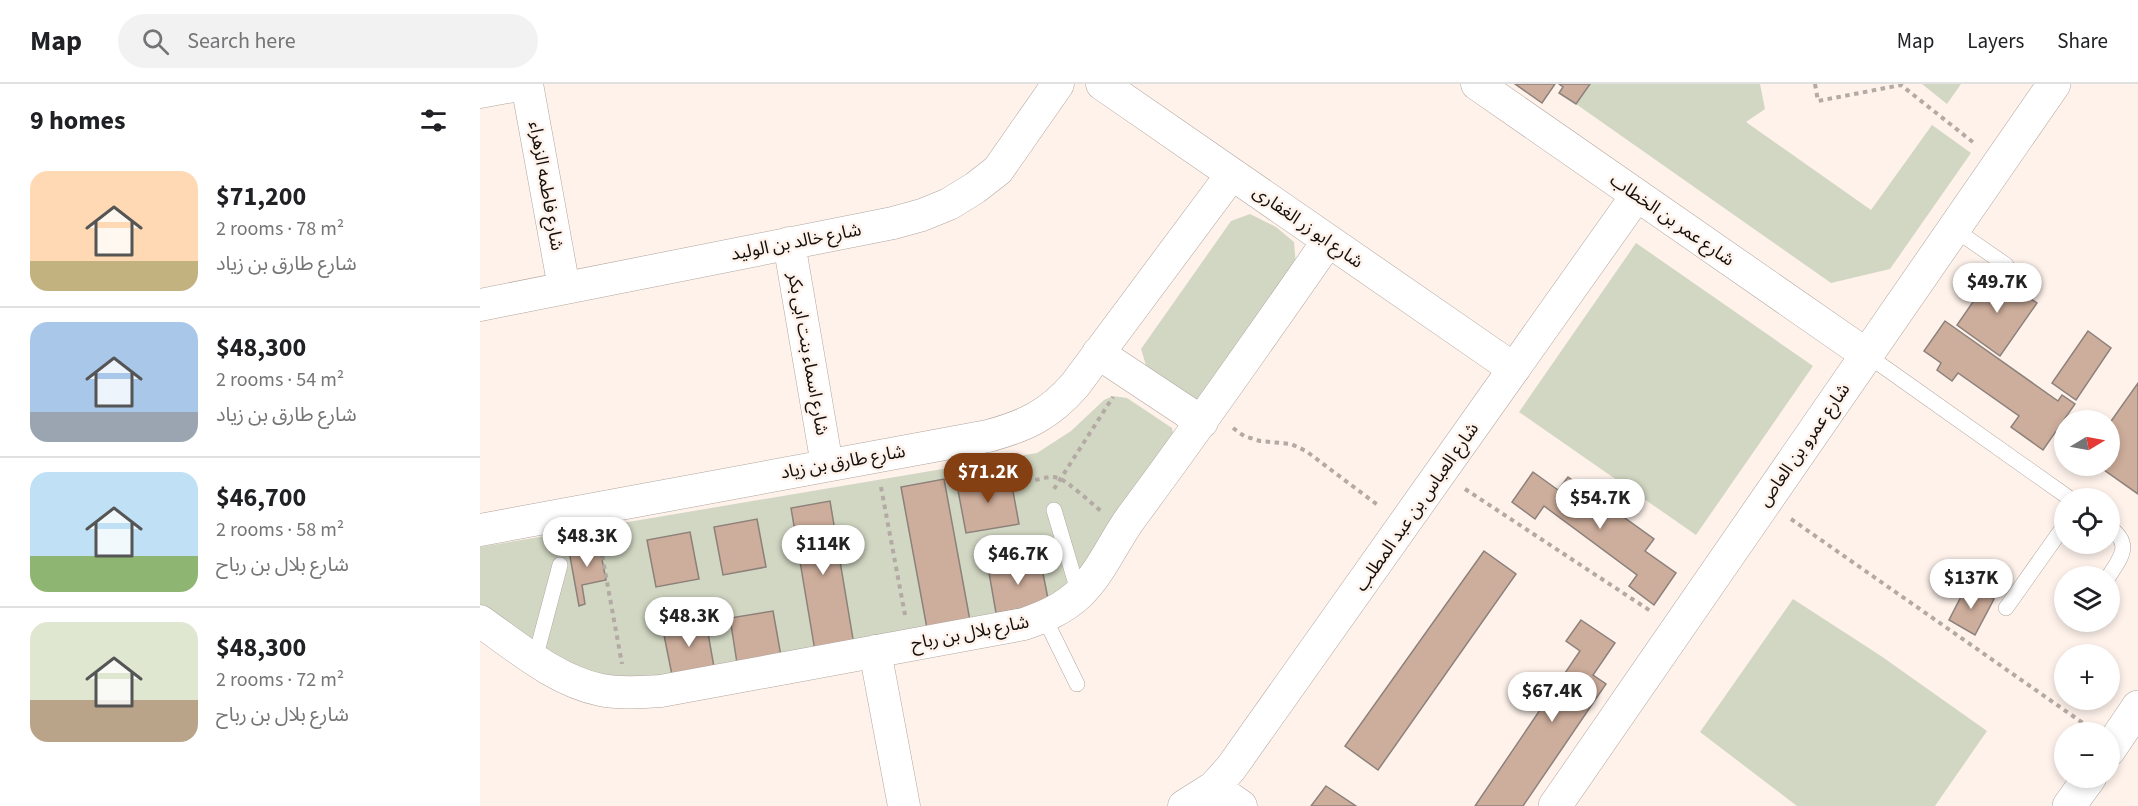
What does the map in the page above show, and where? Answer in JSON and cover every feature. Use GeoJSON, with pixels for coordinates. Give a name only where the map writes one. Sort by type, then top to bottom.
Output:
{"type":"FeatureCollection","features":[{"type":"Feature","properties":{"kind":"street"},"geometry":{"type":"LineString","coordinates":[[480,93],[526,84]]}},
{"type":"Feature","properties":{"kind":"street","name":"شارع فاطمه الزهراء"},"geometry":{"type":"LineString","coordinates":[[526,84],[564,288]]}},
{"type":"Feature","properties":{"kind":"street","name":"شارع خالد بن الوليد"},"geometry":{"type":"LineString","coordinates":[[480,305],[893,223],[922,215],[949,204],[998,170],[1058,84]]}},
{"type":"Feature","properties":{"kind":"street","name":"شارع ابو زر الغفارى"},"geometry":{"type":"LineString","coordinates":[[1102,84],[1514,369]]}},
{"type":"Feature","properties":{"kind":"street","name":"شارع عمر بن الخطاب"},"geometry":{"type":"LineString","coordinates":[[1478,84],[1867,355]]}},
{"type":"Feature","properties":{"kind":"street","name":"شارع عمرو بن العاص"},"geometry":{"type":"LineString","coordinates":[[1555,806],[2054,84]]}},
{"type":"Feature","properties":{"kind":"street","name":"شارع طارق بن زياد"},"geometry":{"type":"LineString","coordinates":[[480,530],[988,436],[1034,420],[1063,399],[1232,174]]}},
{"type":"Feature","properties":{"kind":"street","name":"شارع العباس بن عبد المطلب"},"geometry":{"type":"LineString","coordinates":[[1184,806],[1214,787],[1231,768],[1637,195]]}},
{"type":"Feature","properties":{"kind":"street","name":"شارع بلال بن رباح"},"geometry":{"type":"LineString","coordinates":[[480,621],[562,676],[601,690],[627,693],[661,691],[1024,624],[1044,617],[1079,594],[1094,578],[1123,528],[1205,418],[1328,241]]}},
{"type":"Feature","properties":{"kind":"street","name":"شارع اسماء بنت ابى بكر"},"geometry":{"type":"LineString","coordinates":[[789,243],[827,465]]}},
{"type":"Feature","properties":{"kind":"street"},"geometry":{"type":"LineString","coordinates":[[1098,354],[1205,418]]}},
{"type":"Feature","properties":{"kind":"street"},"geometry":{"type":"LineString","coordinates":[[875,651],[904,806]]}},
{"type":"Feature","properties":{"kind":"street"},"geometry":{"type":"LineString","coordinates":[[2120,734],[2138,707]]}},
{"type":"Feature","properties":{"kind":"street"},"geometry":{"type":"LineString","coordinates":[[1214,787],[1241,806]]}},
{"type":"Feature","properties":{"kind":"street"},"geometry":{"type":"LineString","coordinates":[[2069,806],[2082,788]]}},
{"type":"Feature","properties":{"kind":"lane"},"geometry":{"type":"LineString","coordinates":[[1954,229],[2006,265]]}},
{"type":"Feature","properties":{"kind":"lane"},"geometry":{"type":"LineString","coordinates":[[1867,355],[2055,488]]}},
{"type":"Feature","properties":{"kind":"lane"},"geometry":{"type":"LineString","coordinates":[[1054,510],[1079,594]]}},
{"type":"Feature","properties":{"kind":"lane"},"geometry":{"type":"LineString","coordinates":[[2115,566],[2123,554],[2120,536]]}},
{"type":"Feature","properties":{"kind":"lane"},"geometry":{"type":"LineString","coordinates":[[2006,608],[2054,540]]}},
{"type":"Feature","properties":{"kind":"lane"},"geometry":{"type":"LineString","coordinates":[[535,659],[560,565]]}},
{"type":"Feature","properties":{"kind":"lane"},"geometry":{"type":"LineString","coordinates":[[1044,617],[1077,684]]}},
{"type":"Feature","properties":{"kind":"path"},"geometry":{"type":"LineString","coordinates":[[1815,84],[1818,101],[1901,84],[1974,143]]}},
{"type":"Feature","properties":{"kind":"path"},"geometry":{"type":"LineString","coordinates":[[1054,510],[1052,499],[1059,478],[1128,374]]}},
{"type":"Feature","properties":{"kind":"path"},"geometry":{"type":"LineString","coordinates":[[1205,418],[1244,436],[1260,441],[1291,444],[1306,451],[1404,524]]}},
{"type":"Feature","properties":{"kind":"path"},"geometry":{"type":"LineString","coordinates":[[1009,430],[1015,468],[1021,476],[1036,482],[1059,478],[1123,528]]}},
{"type":"Feature","properties":{"kind":"path"},"geometry":{"type":"LineString","coordinates":[[875,456],[911,645]]}},
{"type":"Feature","properties":{"kind":"path"},"geometry":{"type":"LineString","coordinates":[[1441,472],[1677,629]]}},
{"type":"Feature","properties":{"kind":"path"},"geometry":{"type":"LineString","coordinates":[[1766,501],[2081,722]]}},
{"type":"Feature","properties":{"kind":"path"},"geometry":{"type":"LineString","coordinates":[[593,508],[627,693]]}},
{"type":"Feature","properties":{"kind":"green space"},"geometry":{"type":"Polygon","coordinates":[[[1590,84],[1760,84],[1765,109],[1746,122],[1871,210],[1932,125],[1971,153],[1890,269],[1831,283],[1576,104],[1590,84]]]}},
{"type":"Feature","properties":{"kind":"green space"},"geometry":{"type":"Polygon","coordinates":[[[1922,84],[1961,84],[1947,104],[1922,84]]]}},
{"type":"Feature","properties":{"kind":"green space"},"geometry":{"type":"Polygon","coordinates":[[[1250,214],[1276,227],[1294,242],[1296,266],[1204,399],[1188,400],[1148,372],[1141,349],[1231,221],[1250,214]]]}},
{"type":"Feature","properties":{"kind":"green space"},"geometry":{"type":"Polygon","coordinates":[[[1636,243],[1813,366],[1696,535],[1519,412],[1636,243]]]}},
{"type":"Feature","properties":{"kind":"green space"},"geometry":{"type":"Polygon","coordinates":[[[1113,396],[1127,398],[1172,428],[1174,437],[1073,602],[631,696],[597,684],[480,606],[480,547],[1037,453],[1071,431],[1104,400],[1113,396]]]}},
{"type":"Feature","properties":{"kind":"green space"},"geometry":{"type":"Polygon","coordinates":[[[1793,599],[1881,656],[1987,731],[1935,806],[1797,806],[1700,732],[1793,599]]]}},
{"type":"Feature","properties":{"kind":"building"},"geometry":{"type":"Polygon","coordinates":[[[1515,84],[1555,84],[1542,103],[1515,84]]]}},
{"type":"Feature","properties":{"kind":"building"},"geometry":{"type":"Polygon","coordinates":[[[1559,84],[1590,84],[1576,104],[1559,93],[1563,87],[1559,84]]]}},
{"type":"Feature","properties":{"kind":"building"},"geometry":{"type":"Polygon","coordinates":[[[1993,273],[2037,303],[2000,356],[1957,325],[1993,273]]]}},
{"type":"Feature","properties":{"kind":"building"},"geometry":{"type":"Polygon","coordinates":[[[1945,321],[2058,401],[2062,395],[2075,404],[2071,410],[2054,410],[2054,434],[2043,450],[2011,427],[2019,416],[1958,373],[1952,381],[1937,370],[1941,363],[1924,351],[1945,321]]]}},
{"type":"Feature","properties":{"kind":"building"},"geometry":{"type":"Polygon","coordinates":[[[2088,331],[2111,348],[2076,400],[2052,383],[2088,331]]]}},
{"type":"Feature","properties":{"kind":"building"},"geometry":{"type":"Polygon","coordinates":[[[2138,383],[2138,494],[2113,476],[2120,476],[2119,410],[2138,383]]]}},
{"type":"Feature","properties":{"kind":"building"},"geometry":{"type":"Polygon","coordinates":[[[1533,472],[1558,490],[1568,477],[1654,539],[1645,551],[1676,573],[1654,605],[1629,586],[1637,575],[1544,506],[1535,519],[1512,502],[1533,472]]]}},
{"type":"Feature","properties":{"kind":"building"},"geometry":{"type":"Polygon","coordinates":[[[1010,475],[1019,524],[966,533],[957,485],[1010,475]]]}},
{"type":"Feature","properties":{"kind":"building"},"geometry":{"type":"Polygon","coordinates":[[[944,479],[971,626],[928,634],[901,487],[944,479]]]}},
{"type":"Feature","properties":{"kind":"building"},"geometry":{"type":"Polygon","coordinates":[[[830,501],[854,645],[815,651],[791,508],[830,501]]]}},
{"type":"Feature","properties":{"kind":"building"},"geometry":{"type":"Polygon","coordinates":[[[757,519],[766,567],[723,575],[714,527],[757,519]]]}},
{"type":"Feature","properties":{"kind":"building"},"geometry":{"type":"Polygon","coordinates":[[[690,532],[699,579],[656,587],[647,540],[690,532]]]}},
{"type":"Feature","properties":{"kind":"building"},"geometry":{"type":"Polygon","coordinates":[[[599,544],[606,580],[582,585],[585,604],[579,606],[569,551],[599,544]]]}},
{"type":"Feature","properties":{"kind":"building"},"geometry":{"type":"Polygon","coordinates":[[[1484,551],[1516,574],[1378,770],[1345,746],[1484,551]]]}},
{"type":"Feature","properties":{"kind":"building"},"geometry":{"type":"Polygon","coordinates":[[[1040,558],[1049,604],[996,613],[988,567],[1040,558]]]}},
{"type":"Feature","properties":{"kind":"building"},"geometry":{"type":"Polygon","coordinates":[[[1967,585],[1994,599],[1975,635],[1949,620],[1967,585]]]}},
{"type":"Feature","properties":{"kind":"building"},"geometry":{"type":"Polygon","coordinates":[[[773,611],[781,656],[737,663],[730,618],[773,611]]]}},
{"type":"Feature","properties":{"kind":"building"},"geometry":{"type":"Polygon","coordinates":[[[1581,620],[1615,643],[1593,675],[1606,684],[1523,806],[1475,806],[1580,651],[1566,641],[1581,620]]]}},
{"type":"Feature","properties":{"kind":"building"},"geometry":{"type":"Polygon","coordinates":[[[706,622],[714,667],[672,675],[663,630],[706,622]]]}},
{"type":"Feature","properties":{"kind":"building"},"geometry":{"type":"Polygon","coordinates":[[[1326,786],[1356,806],[1311,806],[1326,786]]]}}]}
